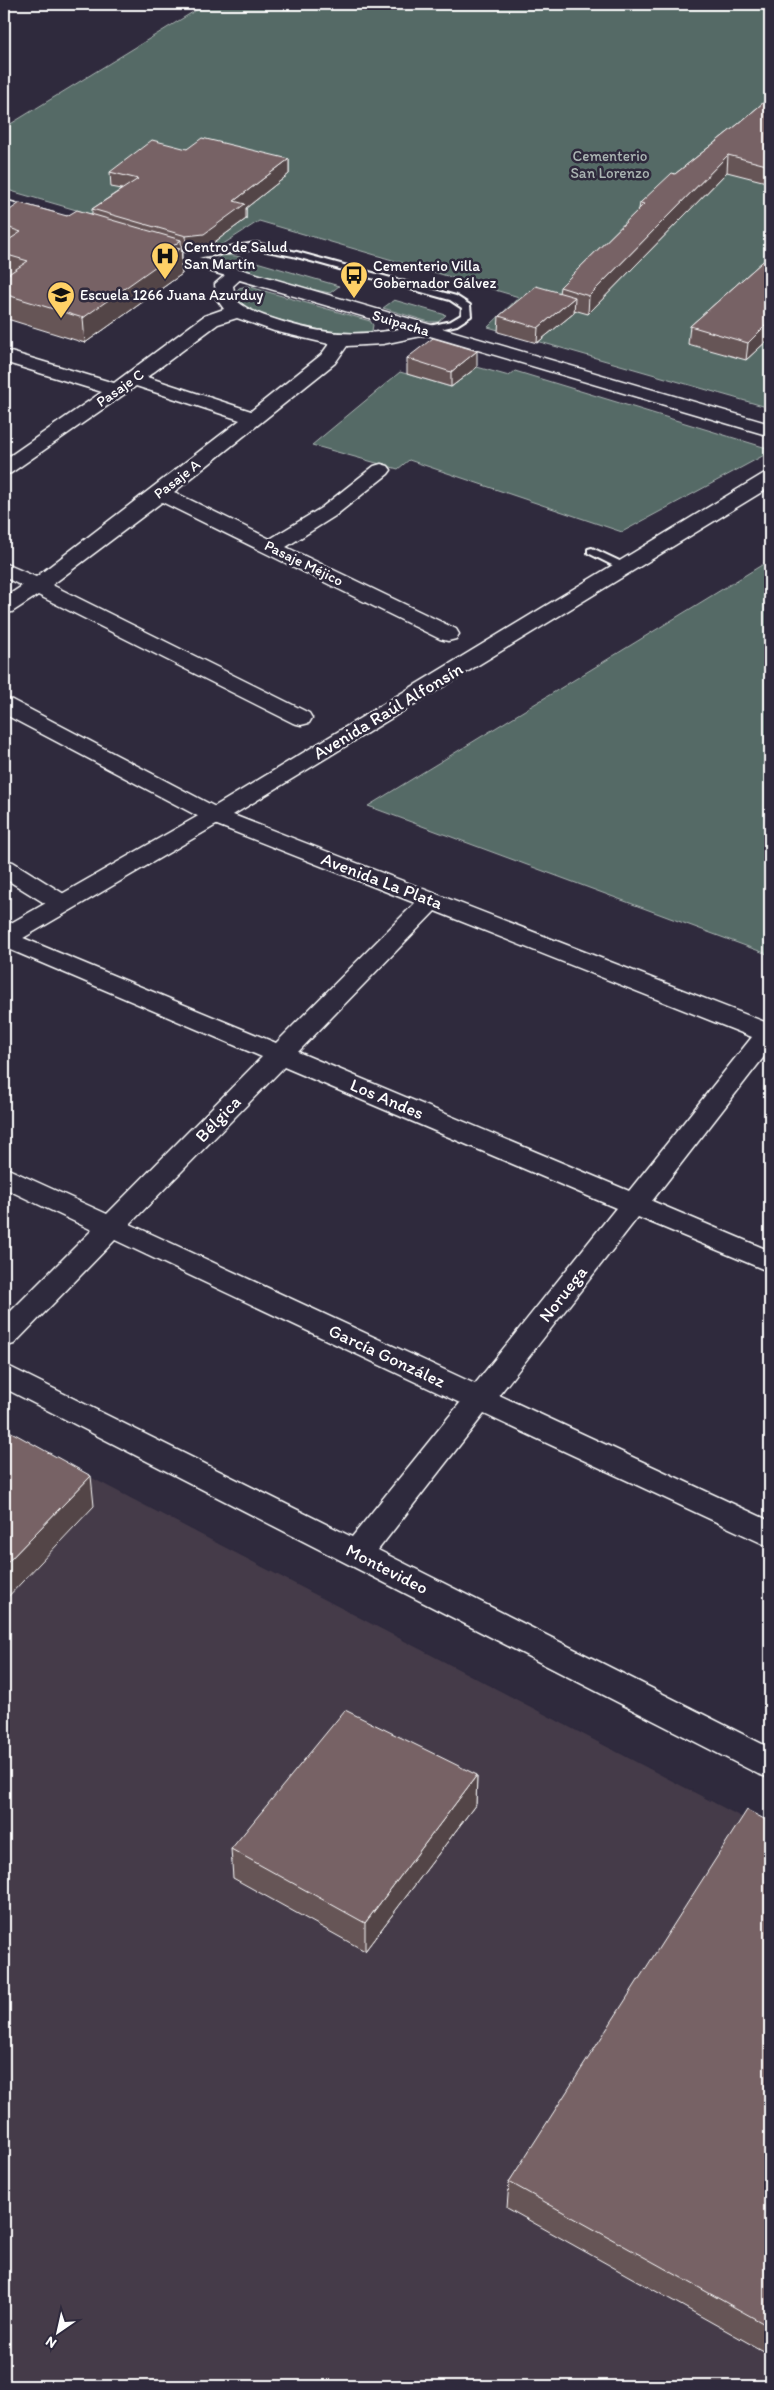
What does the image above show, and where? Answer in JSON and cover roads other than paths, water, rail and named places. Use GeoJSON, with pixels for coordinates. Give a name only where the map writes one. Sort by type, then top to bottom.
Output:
{"type":"FeatureCollection","features":[{"type":"Feature","properties":{"kind":"street"},"geometry":{"type":"LineString","coordinates":[[4,205],[65,222]]}},
{"type":"Feature","properties":{"kind":"street"},"geometry":{"type":"LineString","coordinates":[[4,223],[22,210]]}},
{"type":"Feature","properties":{"kind":"street","name":"Suipacha"},"geometry":{"type":"LineString","coordinates":[[128,241],[424,330],[770,430]]}},
{"type":"Feature","properties":{"kind":"street"},"geometry":{"type":"LineString","coordinates":[[237,274],[224,284],[224,293],[229,304],[254,319],[309,336],[342,340],[402,335],[424,330]]}},
{"type":"Feature","properties":{"kind":"street","name":"Pasaje C"},"geometry":{"type":"LineString","coordinates":[[4,469],[133,380],[211,320],[238,311]]}},
{"type":"Feature","properties":{"kind":"street","name":"Pasaje A"},"geometry":{"type":"LineString","coordinates":[[4,606],[37,586],[160,493],[328,359],[342,340]]}},
{"type":"Feature","properties":{"kind":"street"},"geometry":{"type":"LineString","coordinates":[[4,356],[117,390]]}},
{"type":"Feature","properties":{"kind":"street"},"geometry":{"type":"LineString","coordinates":[[133,380],[254,418]]}},
{"type":"Feature","properties":{"kind":"street"},"geometry":{"type":"LineString","coordinates":[[270,547],[328,512],[381,470]]}},
{"type":"Feature","properties":{"kind":"street","name":"Avenida Raúl Alfonsín"},"geometry":{"type":"LineString","coordinates":[[4,938],[215,816],[770,478]]}},
{"type":"Feature","properties":{"kind":"street","name":"Pasaje Méjico"},"geometry":{"type":"LineString","coordinates":[[160,493],[448,634]]}},
{"type":"Feature","properties":{"kind":"street"},"geometry":{"type":"LineString","coordinates":[[4,570],[301,718]]}},
{"type":"Feature","properties":{"kind":"street","name":"Avenida La Plata"},"geometry":{"type":"LineString","coordinates":[[4,706],[215,816],[770,1034]]}},
{"type":"Feature","properties":{"kind":"street"},"geometry":{"type":"LineString","coordinates":[[4,867],[63,904]]}},
{"type":"Feature","properties":{"kind":"street","name":"Bélgica"},"geometry":{"type":"LineString","coordinates":[[4,1336],[431,901]]}},
{"type":"Feature","properties":{"kind":"street","name":"Los Andes"},"geometry":{"type":"LineString","coordinates":[[4,938],[770,1262]]}},
{"type":"Feature","properties":{"kind":"street","name":"Noruega"},"geometry":{"type":"LineString","coordinates":[[357,1554],[770,1034]]}},
{"type":"Feature","properties":{"kind":"street","name":"García González"},"geometry":{"type":"LineString","coordinates":[[4,1178],[770,1535]]}},
{"type":"Feature","properties":{"kind":"street","name":"Montevideo"},"geometry":{"type":"LineString","coordinates":[[4,1375],[770,1764]]}},
{"type":"Feature","properties":{"kind":"lane"},"geometry":{"type":"LineString","coordinates":[[182,257],[256,246],[294,254],[453,298],[467,307],[466,316],[424,330]]}},
{"type":"Feature","properties":{"kind":"lane"},"geometry":{"type":"LineString","coordinates":[[592,551],[624,567]]}},
{"type":"Feature","properties":{"kind":"place","name":"Centro de Salud San Martín"},"geometry":{"type":"Point","coordinates":[165,280]}},
{"type":"Feature","properties":{"kind":"place","name":"Cementerio Villa Gobernador Gálvez"},"geometry":{"type":"Point","coordinates":[354,299]}},
{"type":"Feature","properties":{"kind":"place","name":"Escuela 1266 Juana Azurduy"},"geometry":{"type":"Point","coordinates":[61,319]}},
{"type":"Feature","properties":{"kind":"park label","name":"Cementerio San Lorenzo"},"geometry":{"type":"Point","coordinates":[610,164]}}]}
